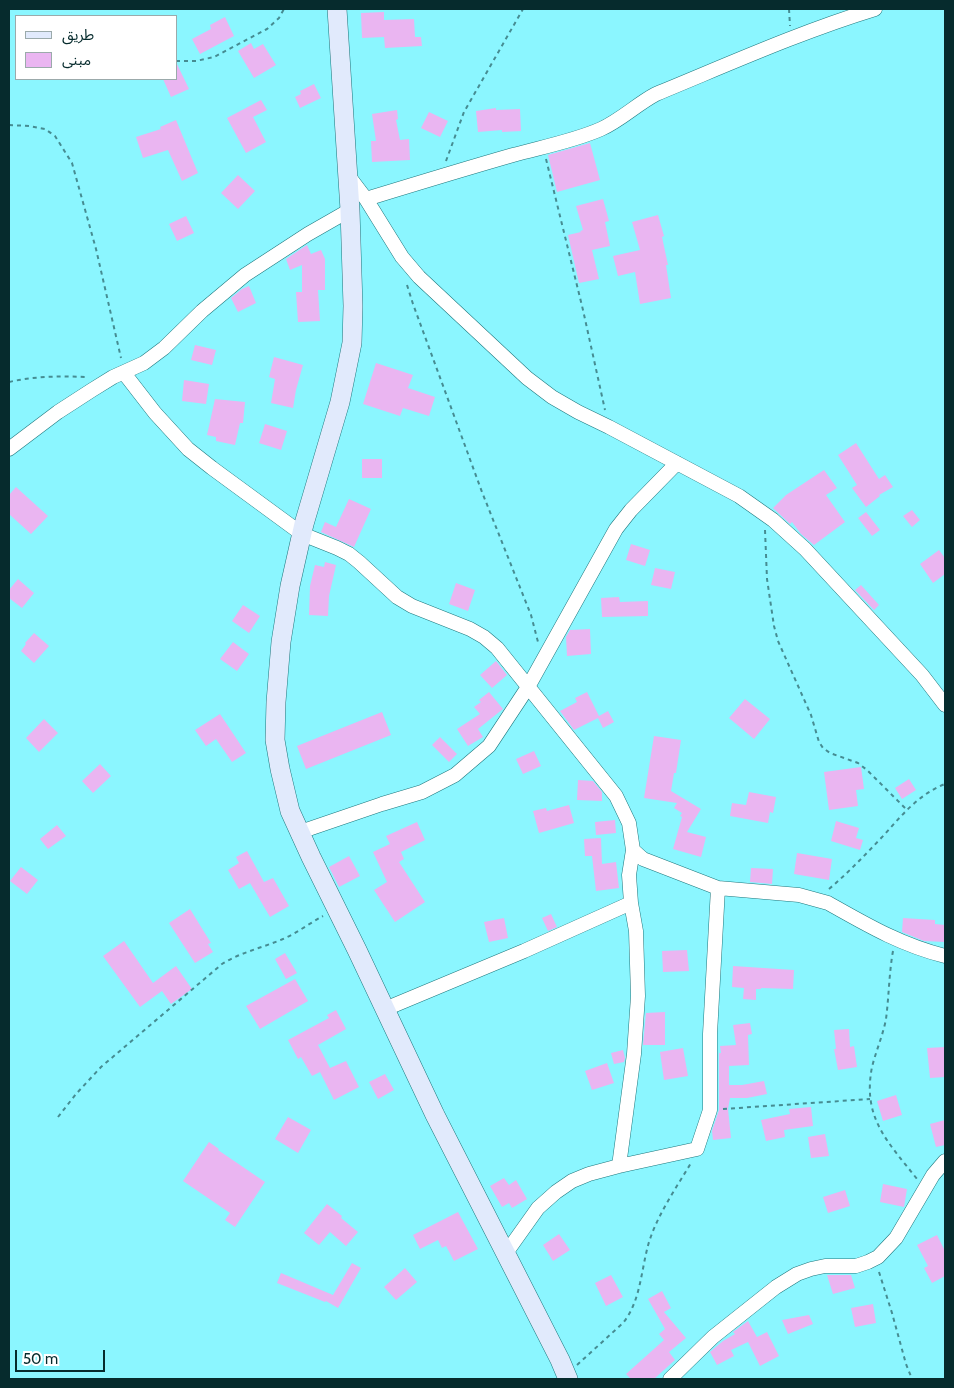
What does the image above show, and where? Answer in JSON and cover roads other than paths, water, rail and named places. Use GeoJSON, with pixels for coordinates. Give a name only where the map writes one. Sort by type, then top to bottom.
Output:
{"type":"FeatureCollection","features":[{"type":"Feature","properties":{"kind":"street"},"geometry":{"type":"LineString","coordinates":[[337,9],[350,210],[353,306],[352,342],[340,402],[302,534],[290,586],[281,642],[275,740],[290,811],[435,1115],[567,1377]]}},
{"type":"Feature","properties":{"kind":"street"},"geometry":{"type":"LineString","coordinates":[[366,199],[600,129],[615,122],[656,94],[790,38],[875,9]]}},
{"type":"Feature","properties":{"kind":"street"},"geometry":{"type":"LineString","coordinates":[[347,174],[366,199],[402,257],[419,277],[527,378],[552,397],[739,496],[773,520],[805,549],[922,675],[945,705]]}},
{"type":"Feature","properties":{"kind":"street"},"geometry":{"type":"LineString","coordinates":[[9,449],[58,412],[118,375],[144,363],[164,348],[202,311],[245,275],[308,234],[350,210]]}},
{"type":"Feature","properties":{"kind":"street"},"geometry":{"type":"LineString","coordinates":[[118,375],[188,449],[302,534],[349,554],[404,602],[470,629],[484,637],[497,648],[616,796],[629,824],[633,850],[629,875],[631,904],[636,931],[638,996],[634,1054],[619,1166]]}},
{"type":"Feature","properties":{"kind":"street"},"geometry":{"type":"LineString","coordinates":[[300,832],[422,792],[455,775],[489,746],[543,661],[616,529],[631,510],[677,462]]}},
{"type":"Feature","properties":{"kind":"street"},"geometry":{"type":"LineString","coordinates":[[633,850],[643,859],[718,888],[798,895],[828,903],[896,940],[945,956]]}},
{"type":"Feature","properties":{"kind":"street"},"geometry":{"type":"LineString","coordinates":[[506,1253],[538,1208],[572,1181],[619,1166],[697,1149],[710,1110],[710,1034],[718,888]]}},
{"type":"Feature","properties":{"kind":"street"},"geometry":{"type":"LineString","coordinates":[[385,1009],[631,904]]}},
{"type":"Feature","properties":{"kind":"street"},"geometry":{"type":"LineString","coordinates":[[670,1379],[713,1337],[776,1287],[797,1274],[811,1268],[825,1266],[856,1266],[875,1259],[896,1238],[933,1175],[945,1161]]}}]}
